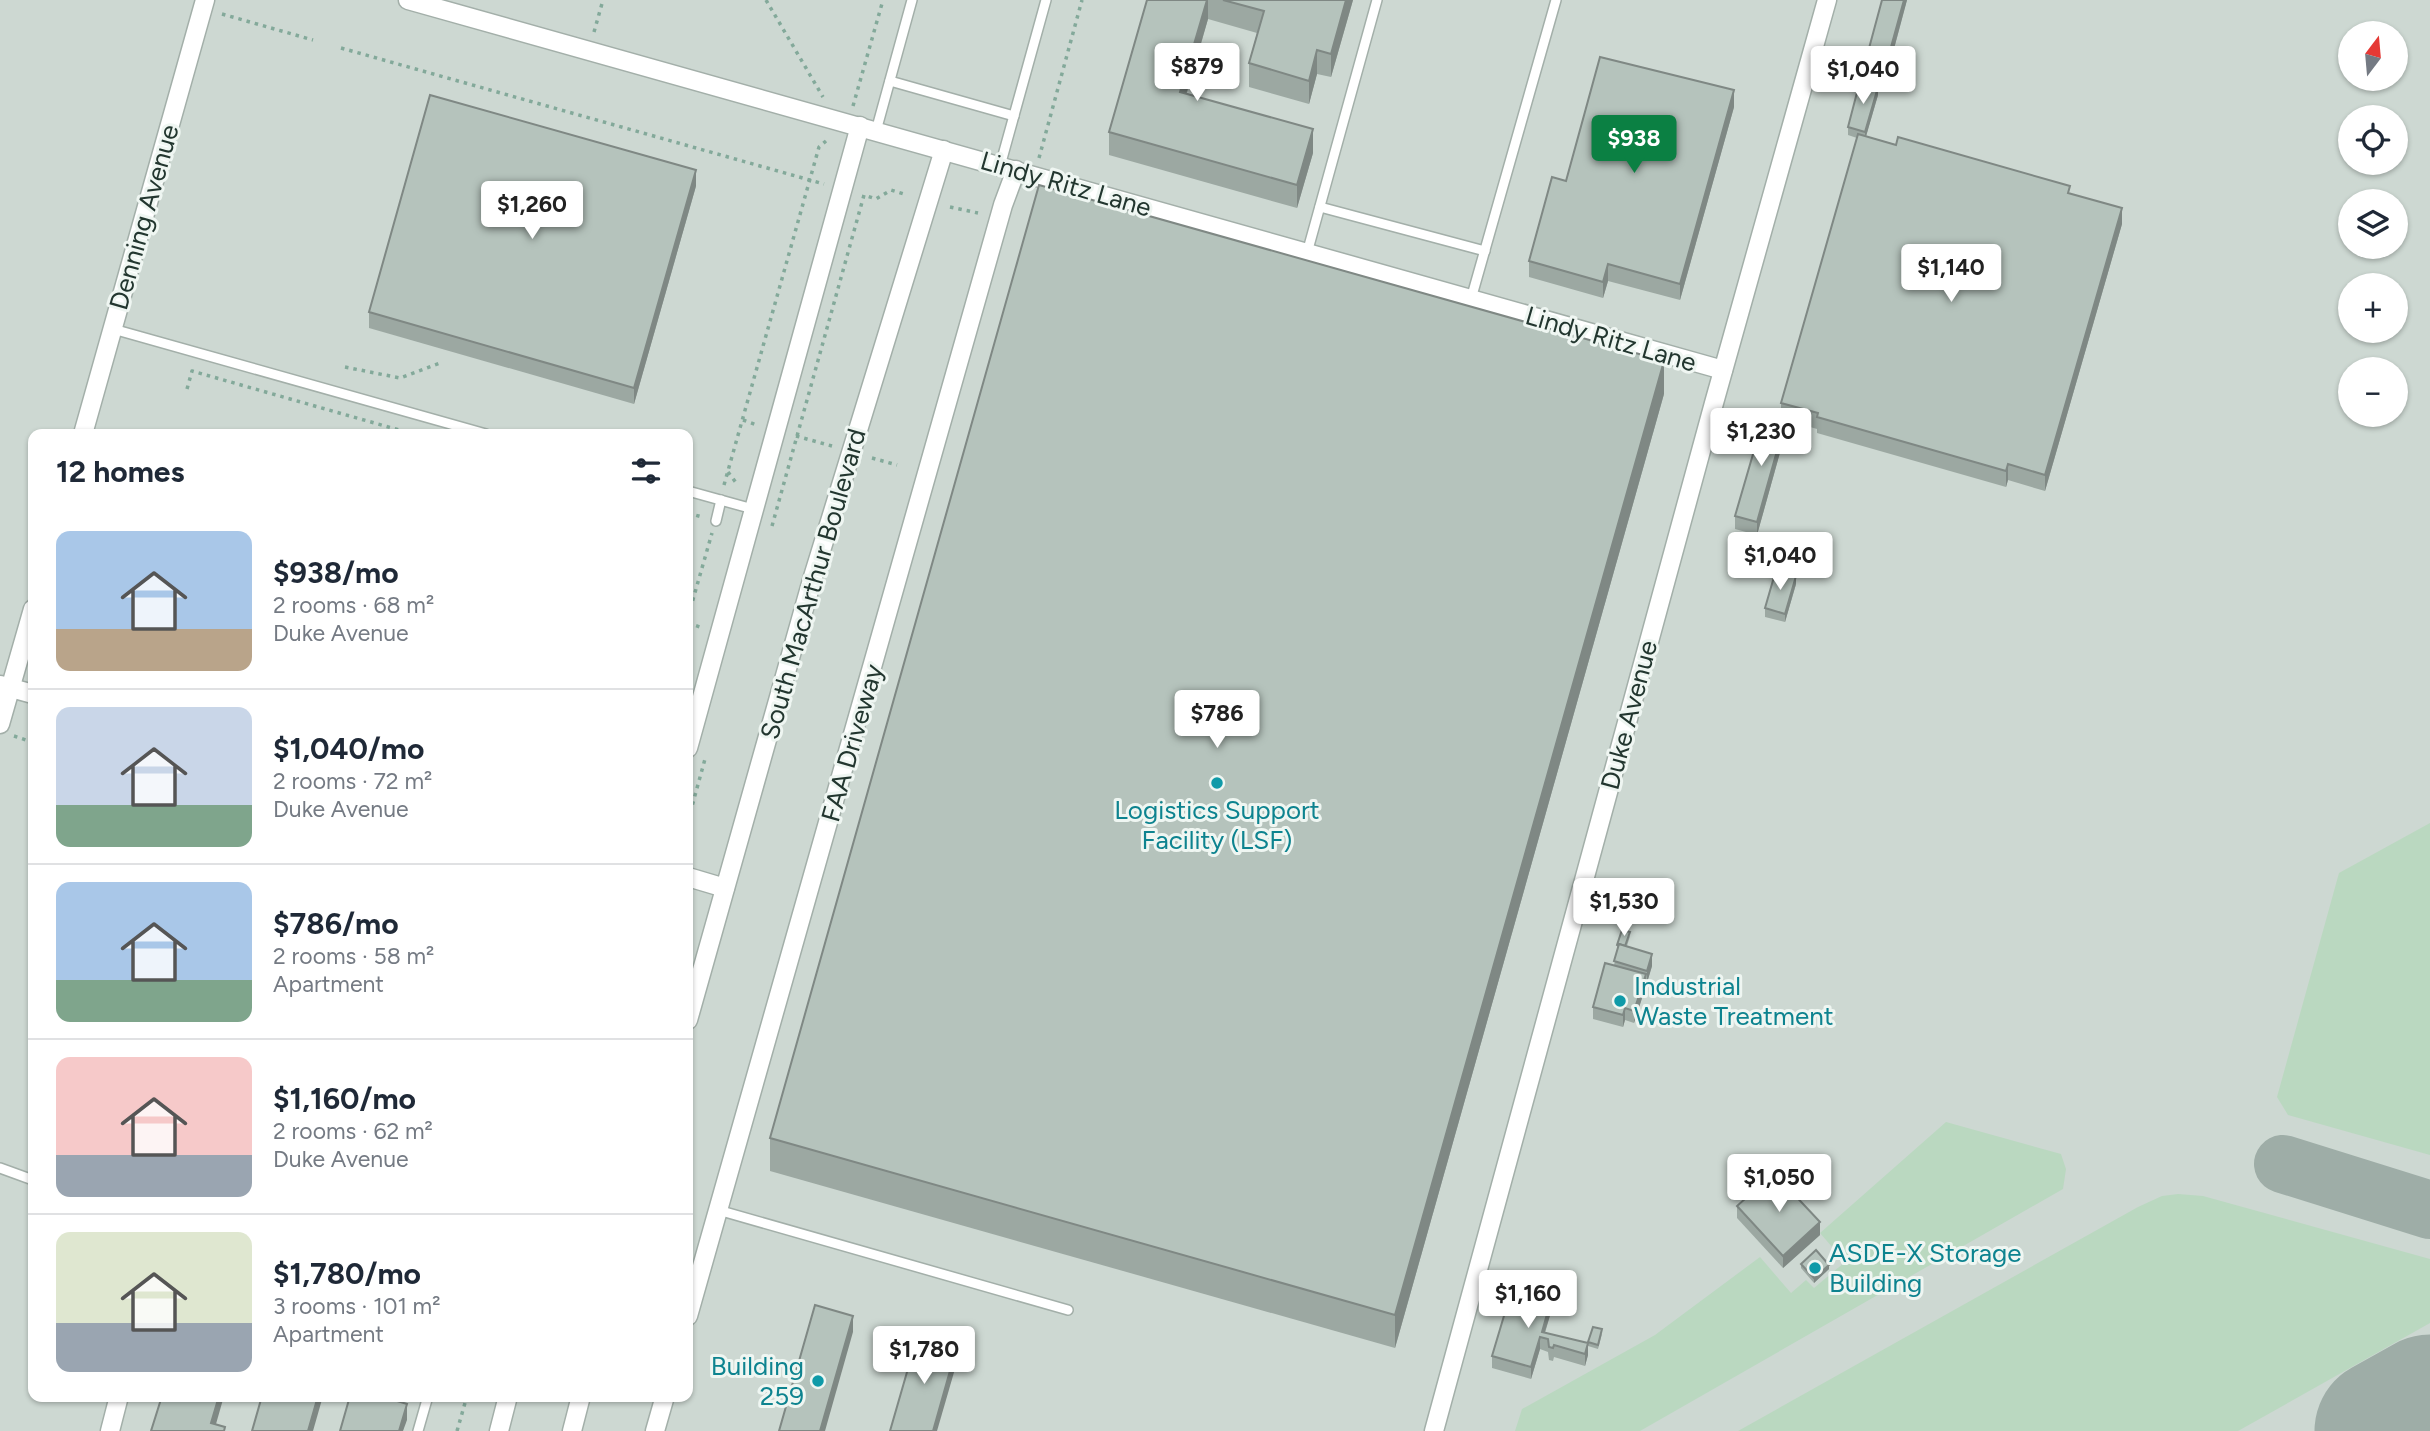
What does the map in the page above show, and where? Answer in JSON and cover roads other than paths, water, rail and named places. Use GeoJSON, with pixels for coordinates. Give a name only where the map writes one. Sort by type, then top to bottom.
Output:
{"type":"FeatureCollection","features":[{"type":"Feature","properties":{"kind":"street","name":"Lindy Ritz Lane"},"geometry":{"type":"LineString","coordinates":[[408,0],[1723,370]]}},
{"type":"Feature","properties":{"kind":"street","name":"Duke Avenue"},"geometry":{"type":"LineString","coordinates":[[1434,1431],[1723,370],[1827,0]]}},
{"type":"Feature","properties":{"kind":"street","name":"Denning Avenue"},"geometry":{"type":"LineString","coordinates":[[84,429],[211,6]]}},
{"type":"Feature","properties":{"kind":"street"},"geometry":{"type":"LineString","coordinates":[[693,729],[753,509],[868,129]]}},
{"type":"Feature","properties":{"kind":"street","name":"South MacArthur Boulevard"},"geometry":{"type":"LineString","coordinates":[[693,1002],[812,580],[944,150]]}},
{"type":"Feature","properties":{"kind":"street","name":"FAA Driveway"},"geometry":{"type":"LineString","coordinates":[[693,1298],[929,474],[1003,205],[1008,168]]}},
{"type":"Feature","properties":{"kind":"street"},"geometry":{"type":"LineString","coordinates":[[6,730],[5,686],[28,623]]}},
{"type":"Feature","properties":{"kind":"street"},"geometry":{"type":"LineString","coordinates":[[5,686],[28,693]]}},
{"type":"Feature","properties":{"kind":"street"},"geometry":{"type":"LineString","coordinates":[[693,878],[725,888]]}},
{"type":"Feature","properties":{"kind":"street"},"geometry":{"type":"LineString","coordinates":[[110,1431],[117,1402]]}},
{"type":"Feature","properties":{"kind":"street"},"geometry":{"type":"LineString","coordinates":[[499,1431],[506,1402]]}},
{"type":"Feature","properties":{"kind":"street"},"geometry":{"type":"LineString","coordinates":[[572,1431],[579,1402]]}},
{"type":"Feature","properties":{"kind":"street"},"geometry":{"type":"LineString","coordinates":[[655,1431],[663,1402]]}},
{"type":"Feature","properties":{"kind":"lane"},"geometry":{"type":"LineString","coordinates":[[868,129],[890,81],[912,0]]}},
{"type":"Feature","properties":{"kind":"lane"},"geometry":{"type":"LineString","coordinates":[[1008,168],[1014,116],[1046,0]]}},
{"type":"Feature","properties":{"kind":"lane"},"geometry":{"type":"LineString","coordinates":[[1307,253],[1377,0]]}},
{"type":"Feature","properties":{"kind":"lane"},"geometry":{"type":"LineString","coordinates":[[1471,299],[1556,0]]}},
{"type":"Feature","properties":{"kind":"lane"},"geometry":{"type":"LineString","coordinates":[[890,81],[1014,116]]}},
{"type":"Feature","properties":{"kind":"lane"},"geometry":{"type":"LineString","coordinates":[[1320,206],[1485,251]]}},
{"type":"Feature","properties":{"kind":"lane"},"geometry":{"type":"LineString","coordinates":[[113,329],[468,429]]}},
{"type":"Feature","properties":{"kind":"lane"},"geometry":{"type":"LineString","coordinates":[[693,492],[753,509]]}},
{"type":"Feature","properties":{"kind":"lane"},"geometry":{"type":"LineString","coordinates":[[716,520],[721,500]]}},
{"type":"Feature","properties":{"kind":"lane"},"geometry":{"type":"LineString","coordinates":[[0,1168],[28,1178]]}},
{"type":"Feature","properties":{"kind":"lane"},"geometry":{"type":"LineString","coordinates":[[718,1210],[1068,1310]]}},
{"type":"Feature","properties":{"kind":"lane"},"geometry":{"type":"LineString","coordinates":[[418,1431],[426,1402]]}},
{"type":"Feature","properties":{"kind":"place","name":"Logistics Support Facility (LSF)"},"geometry":{"type":"Point","coordinates":[1217,783]}},
{"type":"Feature","properties":{"kind":"place","name":"Industrial Waste Treatment"},"geometry":{"type":"Point","coordinates":[1620,1001]}},
{"type":"Feature","properties":{"kind":"place","name":"ASDE-X Storage Building"},"geometry":{"type":"Point","coordinates":[1815,1268]}},
{"type":"Feature","properties":{"kind":"place","name":"Building 259"},"geometry":{"type":"Point","coordinates":[818,1381]}}]}
